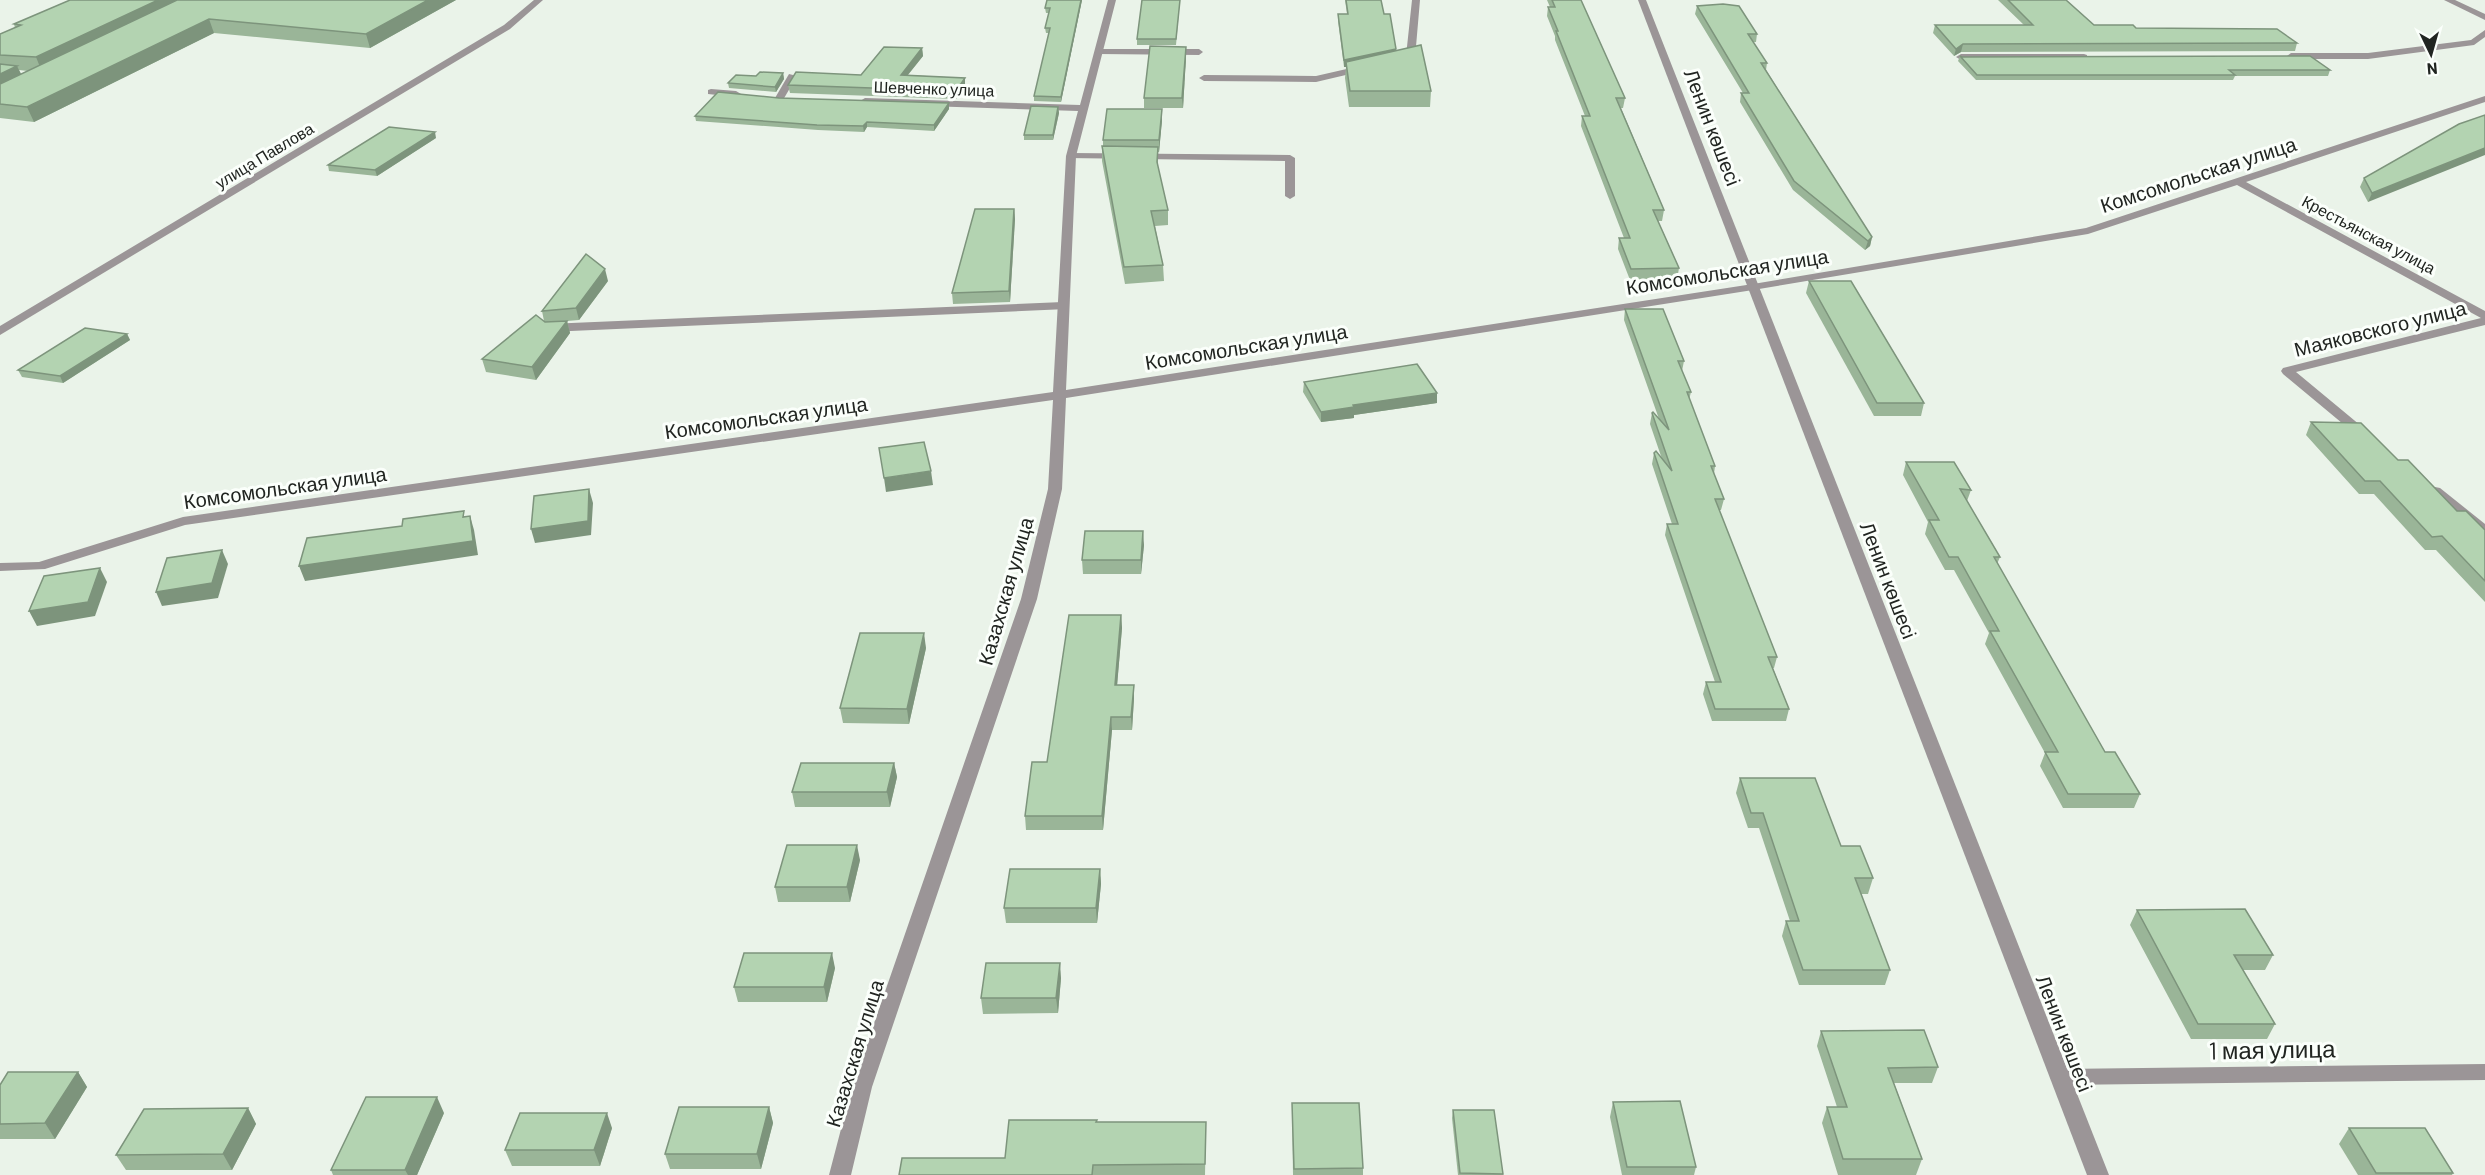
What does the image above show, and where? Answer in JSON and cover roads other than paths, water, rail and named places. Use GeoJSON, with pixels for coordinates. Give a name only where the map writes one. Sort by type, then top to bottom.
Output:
{"type":"FeatureCollection","features":[{"type":"Feature","properties":{"kind":"street","name":"улица Павлова"},"geometry":{"type":"LineString","coordinates":[[0,331],[507,27],[539,0]]}},
{"type":"Feature","properties":{"kind":"street","name":"Казахская улица"},"geometry":{"type":"LineString","coordinates":[[840,1175],[862,1087],[1029,599],[1055,489],[1071,156],[1112,0]]}},
{"type":"Feature","properties":{"kind":"street"},"geometry":{"type":"LineString","coordinates":[[1389,63],[1410,58],[1416,0]]}},
{"type":"Feature","properties":{"kind":"street","name":"Ленин көшесі"},"geometry":{"type":"LineString","coordinates":[[1642,0],[2098,1175]]}},
{"type":"Feature","properties":{"kind":"street"},"geometry":{"type":"LineString","coordinates":[[2448,0],[2485,17]]}},
{"type":"Feature","properties":{"kind":"street"},"geometry":{"type":"LineString","coordinates":[[2284,56],[2368,56],[2474,42],[2485,33]]}},
{"type":"Feature","properties":{"kind":"street"},"geometry":{"type":"LineString","coordinates":[[1099,51],[1199,52]]}},
{"type":"Feature","properties":{"kind":"street"},"geometry":{"type":"LineString","coordinates":[[1961,57],[2093,57]]}},
{"type":"Feature","properties":{"kind":"street"},"geometry":{"type":"LineString","coordinates":[[1204,78],[1316,79],[1378,65]]}},
{"type":"Feature","properties":{"kind":"street"},"geometry":{"type":"LineString","coordinates":[[780,98],[792,76]]}},
{"type":"Feature","properties":{"kind":"street"},"geometry":{"type":"LineString","coordinates":[[711,92],[746,95]]}},
{"type":"Feature","properties":{"kind":"street"},"geometry":{"type":"LineString","coordinates":[[769,97],[792,98]]}},
{"type":"Feature","properties":{"kind":"street","name":"Комсомольская улица"},"geometry":{"type":"LineString","coordinates":[[0,567],[40,566],[183,521],[1059,395],[1753,287],[2088,231],[2485,99]]}},
{"type":"Feature","properties":{"kind":"street","name":"Шевченко улица"},"geometry":{"type":"LineString","coordinates":[[850,100],[1083,108]]}},
{"type":"Feature","properties":{"kind":"street"},"geometry":{"type":"LineString","coordinates":[[1071,156],[1290,158],[1290,196]]}},
{"type":"Feature","properties":{"kind":"street","name":"Крестьянская улица"},"geometry":{"type":"LineString","coordinates":[[2237,182],[2485,316]]}},
{"type":"Feature","properties":{"kind":"street"},"geometry":{"type":"LineString","coordinates":[[548,328],[1063,306]]}},
{"type":"Feature","properties":{"kind":"street","name":"Маяковского улица"},"geometry":{"type":"LineString","coordinates":[[2377,444],[2287,371],[2485,321]]}},
{"type":"Feature","properties":{"kind":"street"},"geometry":{"type":"LineString","coordinates":[[2422,480],[2485,531]]}},
{"type":"Feature","properties":{"kind":"street","name":"1 мая улица"},"geometry":{"type":"LineString","coordinates":[[2060,1077],[2485,1072]]}}]}
